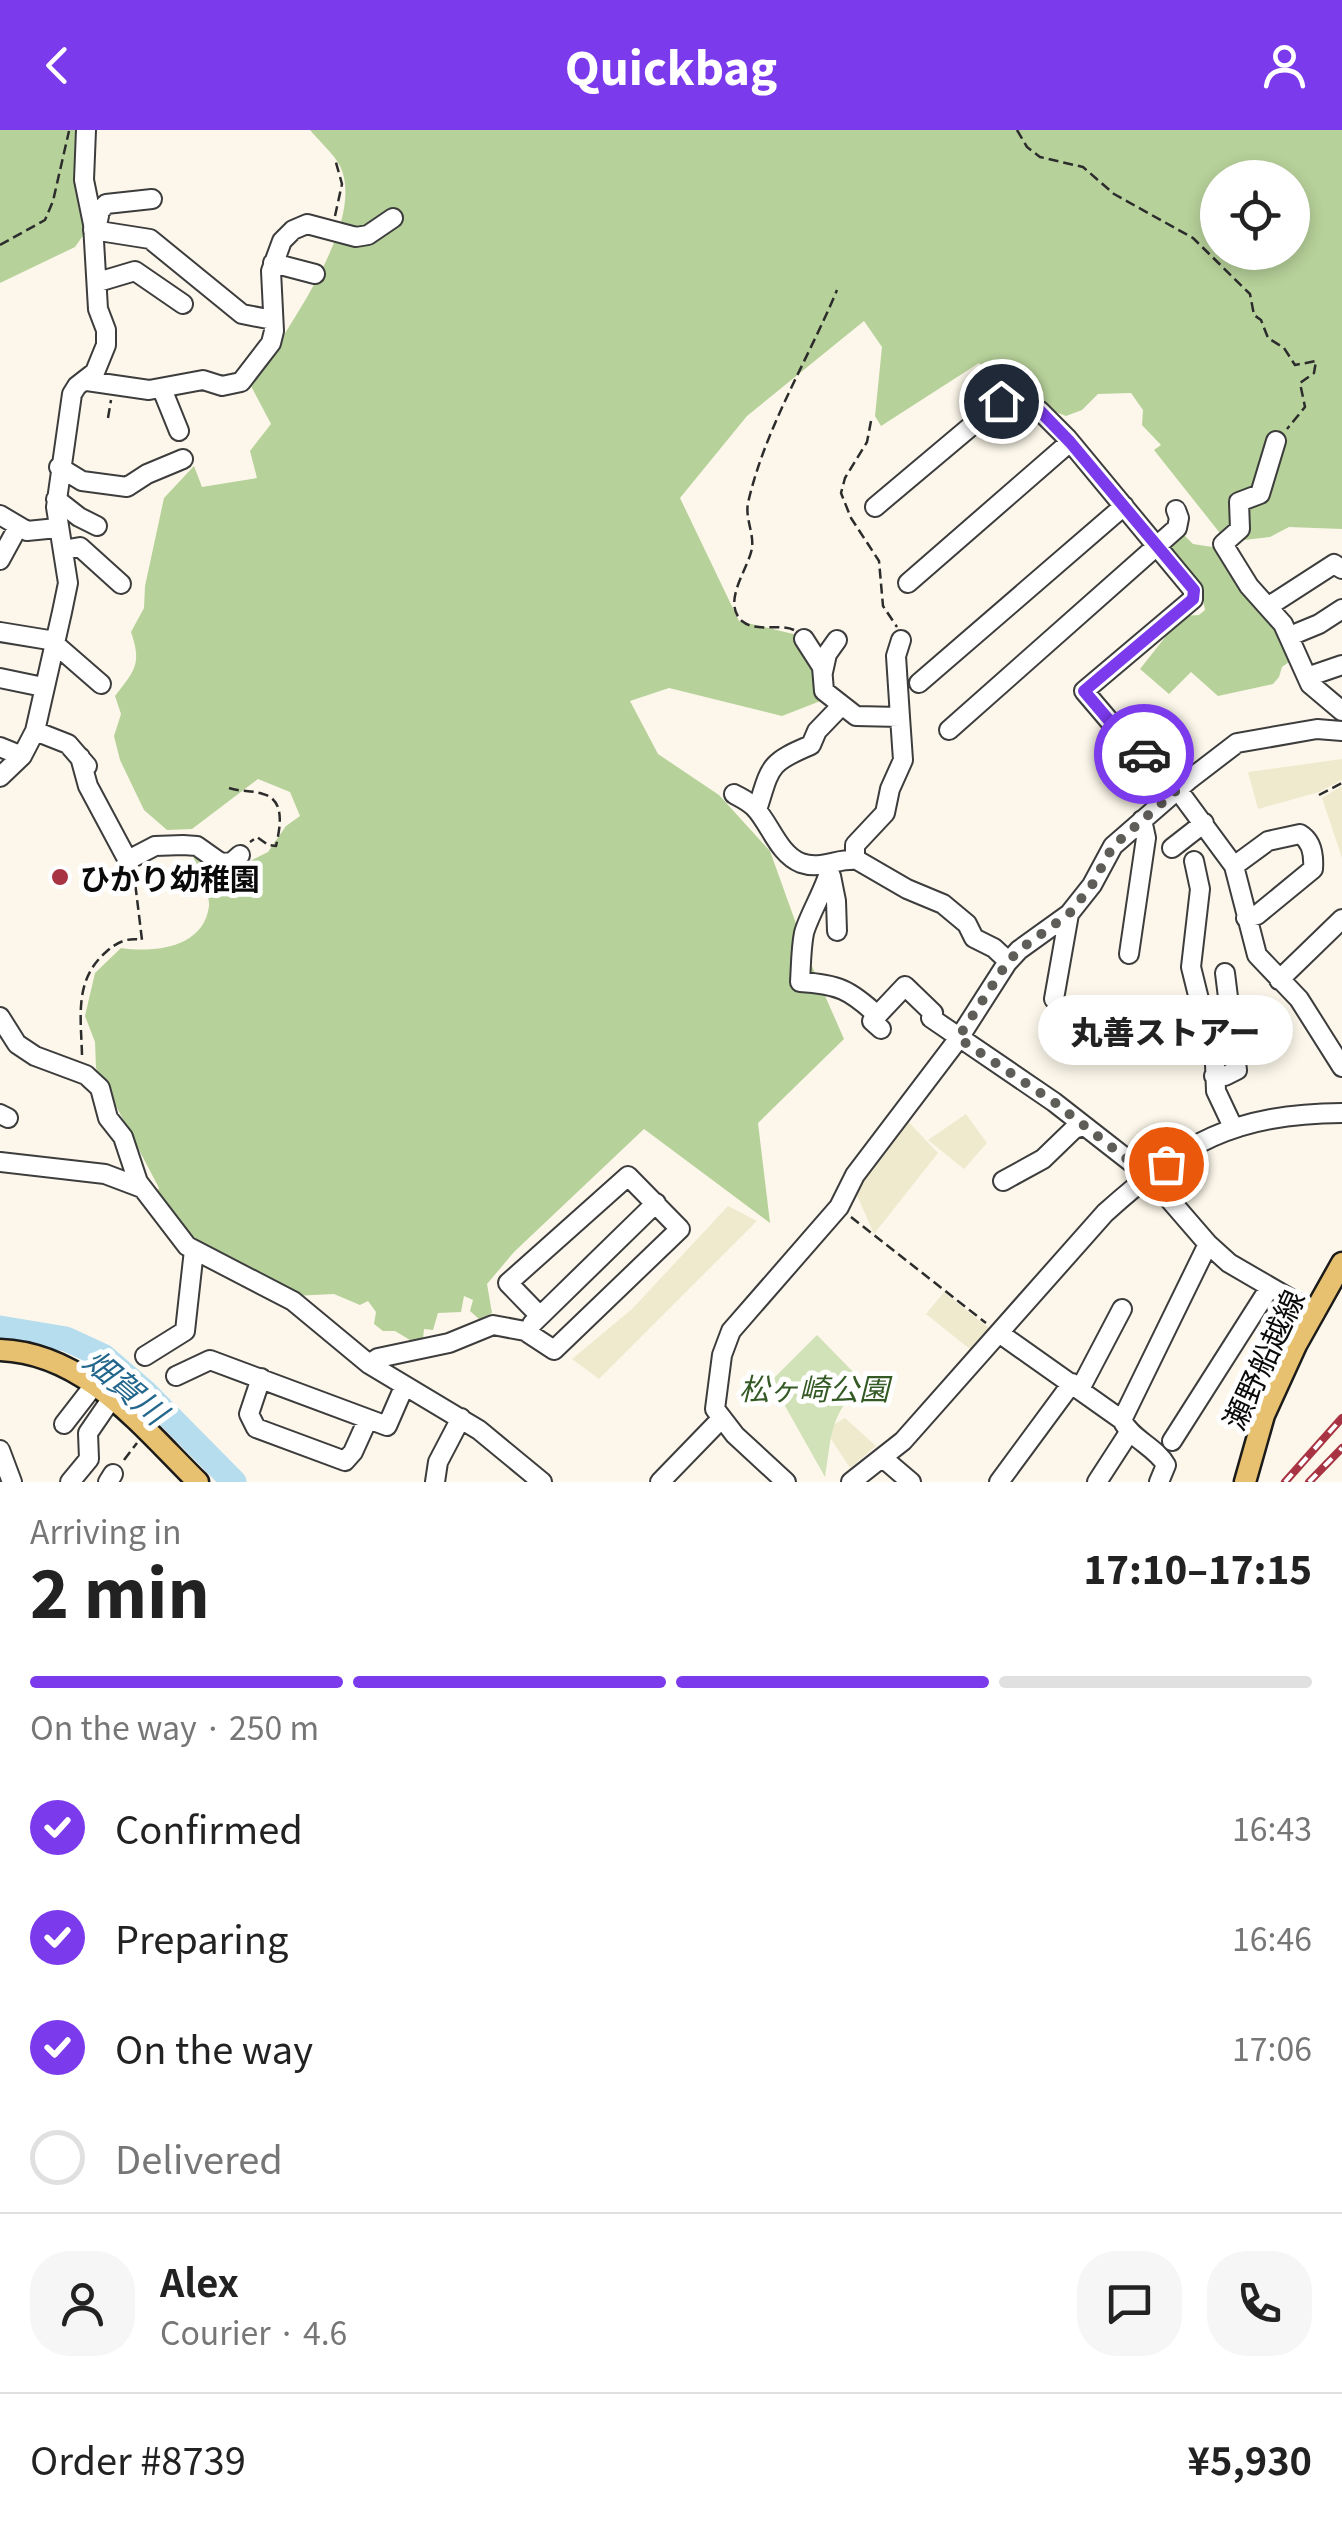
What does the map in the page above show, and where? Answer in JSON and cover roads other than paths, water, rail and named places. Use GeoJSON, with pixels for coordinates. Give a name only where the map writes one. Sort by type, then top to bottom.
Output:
{"type":"FeatureCollection","features":[{"type":"Feature","properties":{"kind":"main road","name":"瀬野船越線"},"geometry":{"type":"LineString","coordinates":[[1245,1482],[1256,1432],[1296,1344],[1342,1263]]}},
{"type":"Feature","properties":{"kind":"main road"},"geometry":{"type":"LineString","coordinates":[[0,1350],[36,1356],[69,1368],[95,1384],[198,1482]]}},
{"type":"Feature","properties":{"kind":"street"},"geometry":{"type":"LineString","coordinates":[[0,777],[22,756],[35,731],[68,583],[57,528],[56,499],[73,391],[95,372],[106,344],[106,330],[98,309],[95,230],[84,180],[86,130]]}},
{"type":"Feature","properties":{"kind":"street"},"geometry":{"type":"LineString","coordinates":[[95,230],[106,204],[152,199]]}},
{"type":"Feature","properties":{"kind":"street"},"geometry":{"type":"LineString","coordinates":[[87,382],[162,389],[203,380],[222,386],[240,382],[271,344],[270,292],[282,242],[298,226],[307,224],[341,236],[368,234],[393,218]]}},
{"type":"Feature","properties":{"kind":"street"},"geometry":{"type":"LineString","coordinates":[[95,230],[160,238],[242,314],[273,320]]}},
{"type":"Feature","properties":{"kind":"street"},"geometry":{"type":"LineString","coordinates":[[274,263],[315,274]]}},
{"type":"Feature","properties":{"kind":"street"},"geometry":{"type":"LineString","coordinates":[[98,282],[134,271],[182,304]]}},
{"type":"Feature","properties":{"kind":"street"},"geometry":{"type":"LineString","coordinates":[[162,389],[179,430]]}},
{"type":"Feature","properties":{"kind":"street"},"geometry":{"type":"LineString","coordinates":[[875,507],[1001,401],[1040,411],[1158,546],[1194,590],[1193,599],[1084,691],[1124,738],[1161,767],[1234,866],[1257,956],[1299,999],[1339,1056]]}},
{"type":"Feature","properties":{"kind":"street"},"geometry":{"type":"LineString","coordinates":[[1276,441],[1260,494],[1239,502],[1240,529],[1223,544],[1248,586],[1269,606],[1290,636],[1307,677],[1334,696],[1342,711]]}},
{"type":"Feature","properties":{"kind":"street"},"geometry":{"type":"LineString","coordinates":[[908,583],[1070,442]]}},
{"type":"Feature","properties":{"kind":"street"},"geometry":{"type":"LineString","coordinates":[[59,468],[82,481],[127,486],[183,459]]}},
{"type":"Feature","properties":{"kind":"street"},"geometry":{"type":"LineString","coordinates":[[56,499],[97,526]]}},
{"type":"Feature","properties":{"kind":"street"},"geometry":{"type":"LineString","coordinates":[[919,683],[1124,506]]}},
{"type":"Feature","properties":{"kind":"street"},"geometry":{"type":"LineString","coordinates":[[949,730],[1158,546],[1176,528],[1176,510]]}},
{"type":"Feature","properties":{"kind":"street"},"geometry":{"type":"LineString","coordinates":[[0,515],[18,527],[41,532],[57,528]]}},
{"type":"Feature","properties":{"kind":"street"},"geometry":{"type":"LineString","coordinates":[[0,560],[18,527]]}},
{"type":"Feature","properties":{"kind":"street"},"geometry":{"type":"LineString","coordinates":[[1269,606],[1338,567],[1342,544]]}},
{"type":"Feature","properties":{"kind":"street"},"geometry":{"type":"LineString","coordinates":[[63,550],[80,547],[121,584]]}},
{"type":"Feature","properties":{"kind":"street"},"geometry":{"type":"LineString","coordinates":[[1290,636],[1342,609]]}},
{"type":"Feature","properties":{"kind":"street"},"geometry":{"type":"LineString","coordinates":[[0,632],[55,642],[101,684]]}},
{"type":"Feature","properties":{"kind":"street"},"geometry":{"type":"LineString","coordinates":[[804,639],[823,672]]}},
{"type":"Feature","properties":{"kind":"street"},"geometry":{"type":"LineString","coordinates":[[837,640],[827,654],[824,692],[856,716],[900,717]]}},
{"type":"Feature","properties":{"kind":"street"},"geometry":{"type":"LineString","coordinates":[[854,860],[854,845],[885,813],[890,788],[904,760],[896,656],[900,640]]}},
{"type":"Feature","properties":{"kind":"street"},"geometry":{"type":"LineString","coordinates":[[1307,677],[1342,665]]}},
{"type":"Feature","properties":{"kind":"street"},"geometry":{"type":"LineString","coordinates":[[0,678],[44,687]]}},
{"type":"Feature","properties":{"kind":"street"},"geometry":{"type":"LineString","coordinates":[[757,810],[776,764],[789,752],[811,746],[818,731],[842,705]]}},
{"type":"Feature","properties":{"kind":"street"},"geometry":{"type":"LineString","coordinates":[[786,1482],[735,1435],[716,1409],[722,1356],[731,1331],[839,1207],[855,1175],[958,1038],[1008,962],[1069,914],[1092,885],[1113,846],[1237,743],[1317,729],[1342,730]]}},
{"type":"Feature","properties":{"kind":"street"},"geometry":{"type":"LineString","coordinates":[[35,731],[68,744],[84,763],[88,786],[121,852],[132,858],[165,845],[197,846],[222,863],[232,862],[240,855]]}},
{"type":"Feature","properties":{"kind":"street"},"geometry":{"type":"LineString","coordinates":[[0,747],[22,756]]}},
{"type":"Feature","properties":{"kind":"street"},"geometry":{"type":"LineString","coordinates":[[734,794],[757,810],[790,856],[831,871]]}},
{"type":"Feature","properties":{"kind":"street"},"geometry":{"type":"LineString","coordinates":[[1129,954],[1146,838],[1142,820]]}},
{"type":"Feature","properties":{"kind":"street"},"geometry":{"type":"LineString","coordinates":[[1172,848],[1204,824]]}},
{"type":"Feature","properties":{"kind":"street"},"geometry":{"type":"LineString","coordinates":[[1234,866],[1268,840],[1300,834],[1307,838],[1314,857],[1312,869],[1257,915],[1246,918]]}},
{"type":"Feature","properties":{"kind":"street"},"geometry":{"type":"LineString","coordinates":[[854,860],[831,871],[818,893],[804,936],[800,982],[852,992],[879,1022],[904,986],[933,1013],[930,1018],[1150,1177],[1229,1263],[1315,1312]]}},
{"type":"Feature","properties":{"kind":"street"},"geometry":{"type":"LineString","coordinates":[[854,860],[943,904],[967,924],[974,938],[994,948],[1008,962]]}},
{"type":"Feature","properties":{"kind":"street"},"geometry":{"type":"LineString","coordinates":[[1194,861],[1200,889],[1190,958],[1215,1064],[1216,1091],[1233,1127]]}},
{"type":"Feature","properties":{"kind":"street"},"geometry":{"type":"LineString","coordinates":[[831,871],[837,931]]}},
{"type":"Feature","properties":{"kind":"street"},"geometry":{"type":"LineString","coordinates":[[1054,998],[1069,914]]}},
{"type":"Feature","properties":{"kind":"street"},"geometry":{"type":"LineString","coordinates":[[1279,980],[1342,919]]}},
{"type":"Feature","properties":{"kind":"street"},"geometry":{"type":"LineString","coordinates":[[1214,1076],[1237,1070],[1225,972]]}},
{"type":"Feature","properties":{"kind":"street"},"geometry":{"type":"LineString","coordinates":[[0,1017],[17,1044],[34,1056],[80,1074],[100,1088],[108,1118],[123,1137],[142,1188],[175,1233],[194,1250],[293,1301],[369,1364],[461,1418],[542,1482]]}},
{"type":"Feature","properties":{"kind":"street"},"geometry":{"type":"LineString","coordinates":[[851,1482],[903,1441],[1105,1213],[1150,1177],[1202,1140],[1233,1127],[1296,1113],[1342,1113]]}},
{"type":"Feature","properties":{"kind":"street"},"geometry":{"type":"LineString","coordinates":[[1004,1180],[1042,1159],[1074,1129],[1084,1126]]}},
{"type":"Feature","properties":{"kind":"street"},"geometry":{"type":"LineString","coordinates":[[0,1162],[105,1174],[142,1188]]}},
{"type":"Feature","properties":{"kind":"street"},"geometry":{"type":"LineString","coordinates":[[369,1364],[378,1358],[472,1336],[493,1326],[524,1331],[554,1350],[680,1229],[628,1176],[508,1283],[540,1316]]}},
{"type":"Feature","properties":{"kind":"street"},"geometry":{"type":"LineString","coordinates":[[524,1331],[656,1203]]}},
{"type":"Feature","properties":{"kind":"street"},"geometry":{"type":"LineString","coordinates":[[1097,1482],[1208,1244]]}},
{"type":"Feature","properties":{"kind":"street"},"geometry":{"type":"LineString","coordinates":[[145,1356],[185,1331],[194,1250]]}},
{"type":"Feature","properties":{"kind":"street"},"geometry":{"type":"LineString","coordinates":[[1172,1441],[1270,1287]]}},
{"type":"Feature","properties":{"kind":"street"},"geometry":{"type":"LineString","coordinates":[[999,1482],[1012,1460],[1076,1386],[1122,1309]]}},
{"type":"Feature","properties":{"kind":"street"},"geometry":{"type":"LineString","coordinates":[[999,1333],[1126,1426],[1166,1461],[1167,1478]]}},
{"type":"Feature","properties":{"kind":"street"},"geometry":{"type":"LineString","coordinates":[[176,1376],[210,1360],[387,1426],[404,1387]]}},
{"type":"Feature","properties":{"kind":"street"},"geometry":{"type":"LineString","coordinates":[[261,1378],[249,1414],[256,1428],[344,1461],[353,1452],[368,1419]]}},
{"type":"Feature","properties":{"kind":"street"},"geometry":{"type":"LineString","coordinates":[[64,1424],[95,1384]]}},
{"type":"Feature","properties":{"kind":"street"},"geometry":{"type":"LineString","coordinates":[[70,1482],[89,1459],[88,1433],[112,1398]]}},
{"type":"Feature","properties":{"kind":"street"},"geometry":{"type":"LineString","coordinates":[[435,1482],[438,1462],[461,1418]]}},
{"type":"Feature","properties":{"kind":"street"},"geometry":{"type":"LineString","coordinates":[[660,1482],[722,1418]]}},
{"type":"Feature","properties":{"kind":"street"},"geometry":{"type":"LineString","coordinates":[[0,1450],[12,1482]]}},
{"type":"Feature","properties":{"kind":"street"},"geometry":{"type":"LineString","coordinates":[[884,1458],[911,1482]]}},
{"type":"Feature","properties":{"kind":"waterway","name":"畑賀川"},"geometry":{"type":"LineString","coordinates":[[0,1328],[66,1339],[103,1356],[145,1392],[234,1482]]}},
{"type":"Feature","properties":{"kind":"railway"},"geometry":{"type":"LineString","coordinates":[[1285,1482],[1342,1418]]}},
{"type":"Feature","properties":{"kind":"railway"},"geometry":{"type":"LineString","coordinates":[[1309,1482],[1342,1448]]}},
{"type":"Feature","properties":{"kind":"place","name":"ひかり幼稚園"},"geometry":{"type":"Point","coordinates":[60,877]}},
{"type":"Feature","properties":{"kind":"place","name":"丸善ストアー"},"geometry":{"type":"Point","coordinates":[1166,1164]}},
{"type":"Feature","properties":{"kind":"park label","name":"松ヶ崎公園"},"geometry":{"type":"Point","coordinates":[814,1387]}}]}
